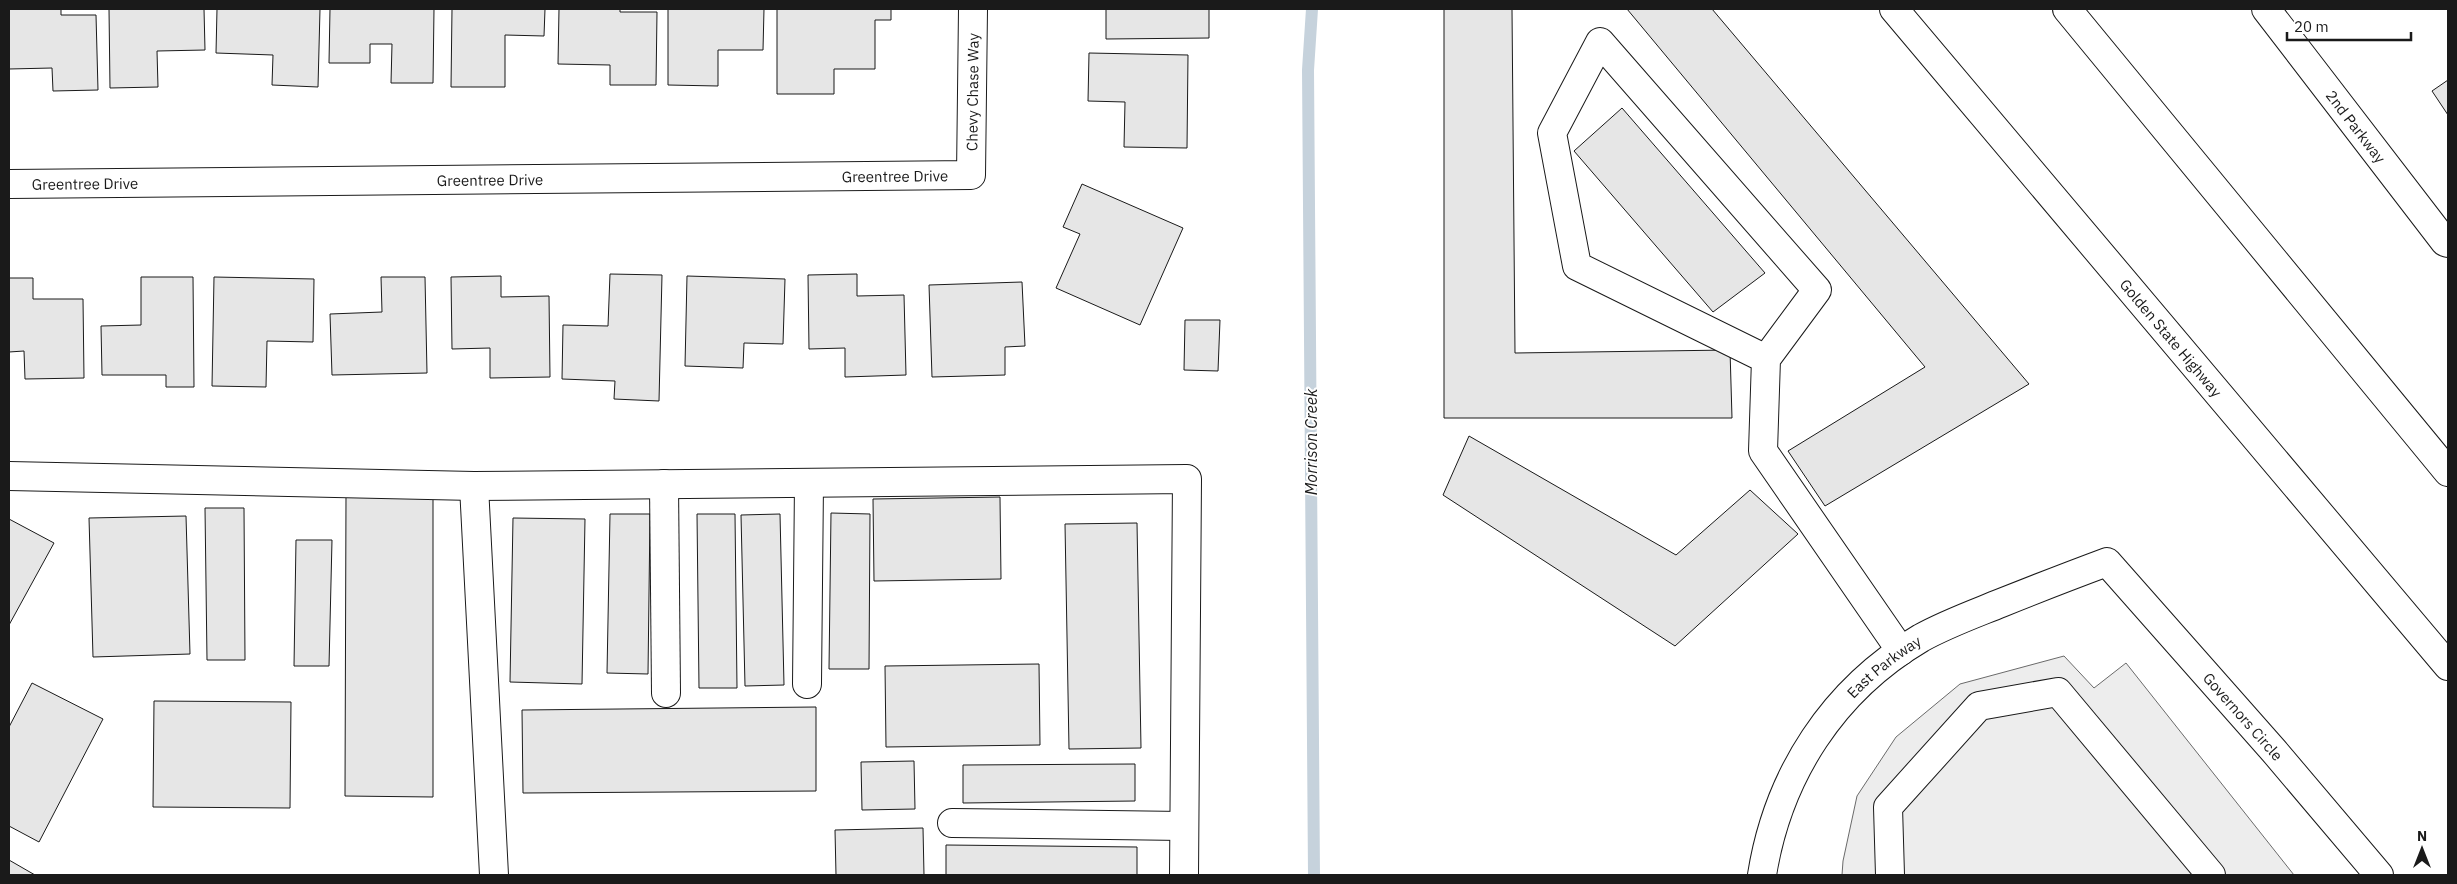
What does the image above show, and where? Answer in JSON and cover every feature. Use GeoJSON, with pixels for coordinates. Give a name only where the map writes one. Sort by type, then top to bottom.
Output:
{"type":"FeatureCollection","features":[{"type":"Feature","properties":{"kind":"main road","name":"Chevy Chase Way"},"geometry":{"type":"LineString","coordinates":[[971,175],[973,9]]}},
{"type":"Feature","properties":{"kind":"main road","name":"Golden State Highway"},"geometry":{"type":"LineString","coordinates":[[1894,9],[2448,666]]}},
{"type":"Feature","properties":{"kind":"main road"},"geometry":{"type":"LineString","coordinates":[[2068,9],[2448,472]]}},
{"type":"Feature","properties":{"kind":"main road","name":"2nd Parkway"},"geometry":{"type":"LineString","coordinates":[[2266,9],[2446,243]]}},
{"type":"Feature","properties":{"kind":"main road"},"geometry":{"type":"LineString","coordinates":[[1766,360],[1577,266],[1552,133],[1600,42],[1817,290],[1766,360],[1763,451],[1901,651]]}},
{"type":"Feature","properties":{"kind":"main road","name":"Greentree Drive"},"geometry":{"type":"LineString","coordinates":[[9,184],[971,175]]}},
{"type":"Feature","properties":{"kind":"main road"},"geometry":{"type":"LineString","coordinates":[[9,476],[474,486],[1187,479],[1184,875]]}},
{"type":"Feature","properties":{"kind":"main road"},"geometry":{"type":"LineString","coordinates":[[807,684],[809,483]]}},
{"type":"Feature","properties":{"kind":"main road"},"geometry":{"type":"LineString","coordinates":[[664,484],[666,692]]}},
{"type":"Feature","properties":{"kind":"main road"},"geometry":{"type":"LineString","coordinates":[[474,486],[494,875]]}},
{"type":"Feature","properties":{"kind":"main road","name":"East Parkway"},"geometry":{"type":"LineString","coordinates":[[1762,875],[1767,848],[1779,805],[1798,764],[1822,727],[1851,692],[1885,662],[1922,638],[1962,618],[2107,562]]}},
{"type":"Feature","properties":{"kind":"main road","name":"Governors Circle"},"geometry":{"type":"LineString","coordinates":[[2107,562],[2274,751],[2379,875]]}},
{"type":"Feature","properties":{"kind":"main road"},"geometry":{"type":"LineString","coordinates":[[2388,596],[2448,681]]}},
{"type":"Feature","properties":{"kind":"main road"},"geometry":{"type":"LineString","coordinates":[[1890,875],[1888,807],[1979,706],[2058,692],[2211,875]]}},
{"type":"Feature","properties":{"kind":"main road"},"geometry":{"type":"LineString","coordinates":[[952,823],[1184,826]]}},
{"type":"Feature","properties":{"kind":"shaded area"},"geometry":{"type":"Polygon","coordinates":[[[2064,656],[2094,688],[2126,663],[2294,875],[1842,875],[1843,861],[1857,796],[1896,737],[1960,684],[2064,656]]]}},
{"type":"Feature","properties":{"kind":"building"},"geometry":{"type":"Polygon","coordinates":[[[9,9],[61,9],[61,15],[96,15],[98,90],[53,91],[52,68],[9,69],[9,9]]]}},
{"type":"Feature","properties":{"kind":"building"},"geometry":{"type":"Polygon","coordinates":[[[109,9],[204,9],[205,50],[157,51],[158,87],[110,88],[109,9]]]}},
{"type":"Feature","properties":{"kind":"building"},"geometry":{"type":"Polygon","coordinates":[[[217,9],[320,9],[318,87],[272,85],[273,55],[216,53],[217,9]]]}},
{"type":"Feature","properties":{"kind":"building"},"geometry":{"type":"Polygon","coordinates":[[[330,9],[434,9],[433,83],[391,83],[392,44],[370,44],[370,63],[329,63],[330,9]]]}},
{"type":"Feature","properties":{"kind":"building"},"geometry":{"type":"Polygon","coordinates":[[[452,9],[545,9],[544,36],[505,35],[505,87],[451,87],[452,9]]]}},
{"type":"Feature","properties":{"kind":"building"},"geometry":{"type":"Polygon","coordinates":[[[559,9],[620,9],[620,12],[657,12],[656,85],[610,85],[610,65],[558,64],[559,9]]]}},
{"type":"Feature","properties":{"kind":"building"},"geometry":{"type":"Polygon","coordinates":[[[668,9],[764,9],[763,50],[718,50],[718,86],[668,85],[668,9]]]}},
{"type":"Feature","properties":{"kind":"building"},"geometry":{"type":"Polygon","coordinates":[[[777,9],[891,9],[891,20],[875,20],[875,69],[834,69],[834,94],[777,94],[777,9]]]}},
{"type":"Feature","properties":{"kind":"building"},"geometry":{"type":"Polygon","coordinates":[[[1106,9],[1209,9],[1209,38],[1106,39],[1106,9]]]}},
{"type":"Feature","properties":{"kind":"building"},"geometry":{"type":"Polygon","coordinates":[[[1444,9],[1512,9],[1515,353],[1730,350],[1732,418],[1444,418],[1444,9]]]}},
{"type":"Feature","properties":{"kind":"building"},"geometry":{"type":"Polygon","coordinates":[[[1627,9],[1712,9],[2029,384],[1825,506],[1788,451],[1925,367],[1627,9]]]}},
{"type":"Feature","properties":{"kind":"building"},"geometry":{"type":"Polygon","coordinates":[[[1089,53],[1188,55],[1187,148],[1124,147],[1125,102],[1088,101],[1089,53]]]}},
{"type":"Feature","properties":{"kind":"building"},"geometry":{"type":"Polygon","coordinates":[[[2448,80],[2448,115],[2432,91],[2448,80]]]}},
{"type":"Feature","properties":{"kind":"building"},"geometry":{"type":"Polygon","coordinates":[[[1622,108],[1765,273],[1713,312],[1574,151],[1622,108]]]}},
{"type":"Feature","properties":{"kind":"building"},"geometry":{"type":"Polygon","coordinates":[[[1082,184],[1183,228],[1140,325],[1056,288],[1080,234],[1063,227],[1082,184]]]}},
{"type":"Feature","properties":{"kind":"building"},"geometry":{"type":"Polygon","coordinates":[[[610,274],[662,275],[659,401],[614,399],[615,381],[562,379],[563,325],[608,326],[610,274]]]}},
{"type":"Feature","properties":{"kind":"building"},"geometry":{"type":"Polygon","coordinates":[[[857,274],[857,296],[904,295],[906,375],[845,377],[845,348],[809,349],[808,275],[857,274]]]}},
{"type":"Feature","properties":{"kind":"building"},"geometry":{"type":"Polygon","coordinates":[[[501,276],[501,297],[549,296],[550,377],[490,378],[490,348],[452,349],[451,277],[501,276]]]}},
{"type":"Feature","properties":{"kind":"building"},"geometry":{"type":"Polygon","coordinates":[[[687,276],[785,279],[783,344],[744,343],[743,368],[685,366],[687,276]]]}},
{"type":"Feature","properties":{"kind":"building"},"geometry":{"type":"Polygon","coordinates":[[[141,277],[193,277],[194,387],[166,387],[166,375],[102,375],[101,326],[141,325],[141,277]]]}},
{"type":"Feature","properties":{"kind":"building"},"geometry":{"type":"Polygon","coordinates":[[[214,277],[314,279],[313,342],[267,341],[266,387],[212,386],[214,277]]]}},
{"type":"Feature","properties":{"kind":"building"},"geometry":{"type":"Polygon","coordinates":[[[381,277],[425,277],[427,373],[332,375],[330,314],[382,312],[381,277]]]}},
{"type":"Feature","properties":{"kind":"building"},"geometry":{"type":"Polygon","coordinates":[[[9,278],[33,278],[33,299],[83,299],[84,378],[25,379],[24,351],[9,352],[9,278]]]}},
{"type":"Feature","properties":{"kind":"building"},"geometry":{"type":"Polygon","coordinates":[[[1022,282],[1025,346],[1005,347],[1005,375],[932,377],[929,285],[1022,282]]]}},
{"type":"Feature","properties":{"kind":"building"},"geometry":{"type":"Polygon","coordinates":[[[1185,320],[1220,320],[1218,371],[1184,370],[1185,320]]]}},
{"type":"Feature","properties":{"kind":"building"},"geometry":{"type":"Polygon","coordinates":[[[1469,436],[1676,555],[1750,490],[1798,534],[1675,646],[1443,495],[1469,436]]]}},
{"type":"Feature","properties":{"kind":"building"},"geometry":{"type":"Polygon","coordinates":[[[346,493],[433,493],[433,797],[345,796],[346,493]]]}},
{"type":"Feature","properties":{"kind":"building"},"geometry":{"type":"Polygon","coordinates":[[[1000,497],[1001,579],[874,581],[873,499],[1000,497]]]}},
{"type":"Feature","properties":{"kind":"building"},"geometry":{"type":"Polygon","coordinates":[[[205,508],[244,508],[245,660],[207,660],[205,508]]]}},
{"type":"Feature","properties":{"kind":"building"},"geometry":{"type":"Polygon","coordinates":[[[831,513],[870,514],[869,669],[829,669],[831,513]]]}},
{"type":"Feature","properties":{"kind":"building"},"geometry":{"type":"Polygon","coordinates":[[[610,514],[650,514],[648,674],[607,673],[610,514]]]}},
{"type":"Feature","properties":{"kind":"building"},"geometry":{"type":"Polygon","coordinates":[[[697,514],[735,514],[737,688],[699,688],[697,514]]]}},
{"type":"Feature","properties":{"kind":"building"},"geometry":{"type":"Polygon","coordinates":[[[780,514],[784,685],[745,686],[741,515],[780,514]]]}},
{"type":"Feature","properties":{"kind":"building"},"geometry":{"type":"Polygon","coordinates":[[[186,516],[190,654],[93,657],[89,518],[186,516]]]}},
{"type":"Feature","properties":{"kind":"building"},"geometry":{"type":"Polygon","coordinates":[[[513,518],[585,519],[582,684],[510,682],[513,518]]]}},
{"type":"Feature","properties":{"kind":"building"},"geometry":{"type":"Polygon","coordinates":[[[9,519],[54,543],[9,625],[9,519]]]}},
{"type":"Feature","properties":{"kind":"building"},"geometry":{"type":"Polygon","coordinates":[[[1137,523],[1141,748],[1069,749],[1065,524],[1137,523]]]}},
{"type":"Feature","properties":{"kind":"building"},"geometry":{"type":"Polygon","coordinates":[[[296,540],[332,540],[329,666],[294,666],[296,540]]]}},
{"type":"Feature","properties":{"kind":"building"},"geometry":{"type":"Polygon","coordinates":[[[1039,664],[1040,745],[886,747],[885,666],[1039,664]]]}},
{"type":"Feature","properties":{"kind":"building"},"geometry":{"type":"Polygon","coordinates":[[[32,683],[103,719],[39,842],[9,826],[9,727],[32,683]]]}},
{"type":"Feature","properties":{"kind":"building"},"geometry":{"type":"Polygon","coordinates":[[[154,701],[291,702],[290,808],[153,807],[154,701]]]}},
{"type":"Feature","properties":{"kind":"building"},"geometry":{"type":"Polygon","coordinates":[[[816,707],[816,791],[523,793],[522,710],[816,707]]]}},
{"type":"Feature","properties":{"kind":"building"},"geometry":{"type":"Polygon","coordinates":[[[914,761],[915,809],[862,810],[861,762],[914,761]]]}},
{"type":"Feature","properties":{"kind":"building"},"geometry":{"type":"Polygon","coordinates":[[[1135,764],[1135,801],[963,803],[963,765],[1135,764]]]}},
{"type":"Feature","properties":{"kind":"building"},"geometry":{"type":"Polygon","coordinates":[[[923,828],[924,875],[836,875],[835,830],[923,828]]]}},
{"type":"Feature","properties":{"kind":"building"},"geometry":{"type":"Polygon","coordinates":[[[946,845],[1137,847],[1137,875],[946,875],[946,845]]]}},
{"type":"Feature","properties":{"kind":"building"},"geometry":{"type":"Polygon","coordinates":[[[9,860],[35,875],[9,875],[9,860]]]}},
{"type":"Feature","properties":{"kind":"waterway","name":"Morrison Creek"},"geometry":{"type":"LineString","coordinates":[[1312,9],[1308,70],[1314,875]]}}]}
